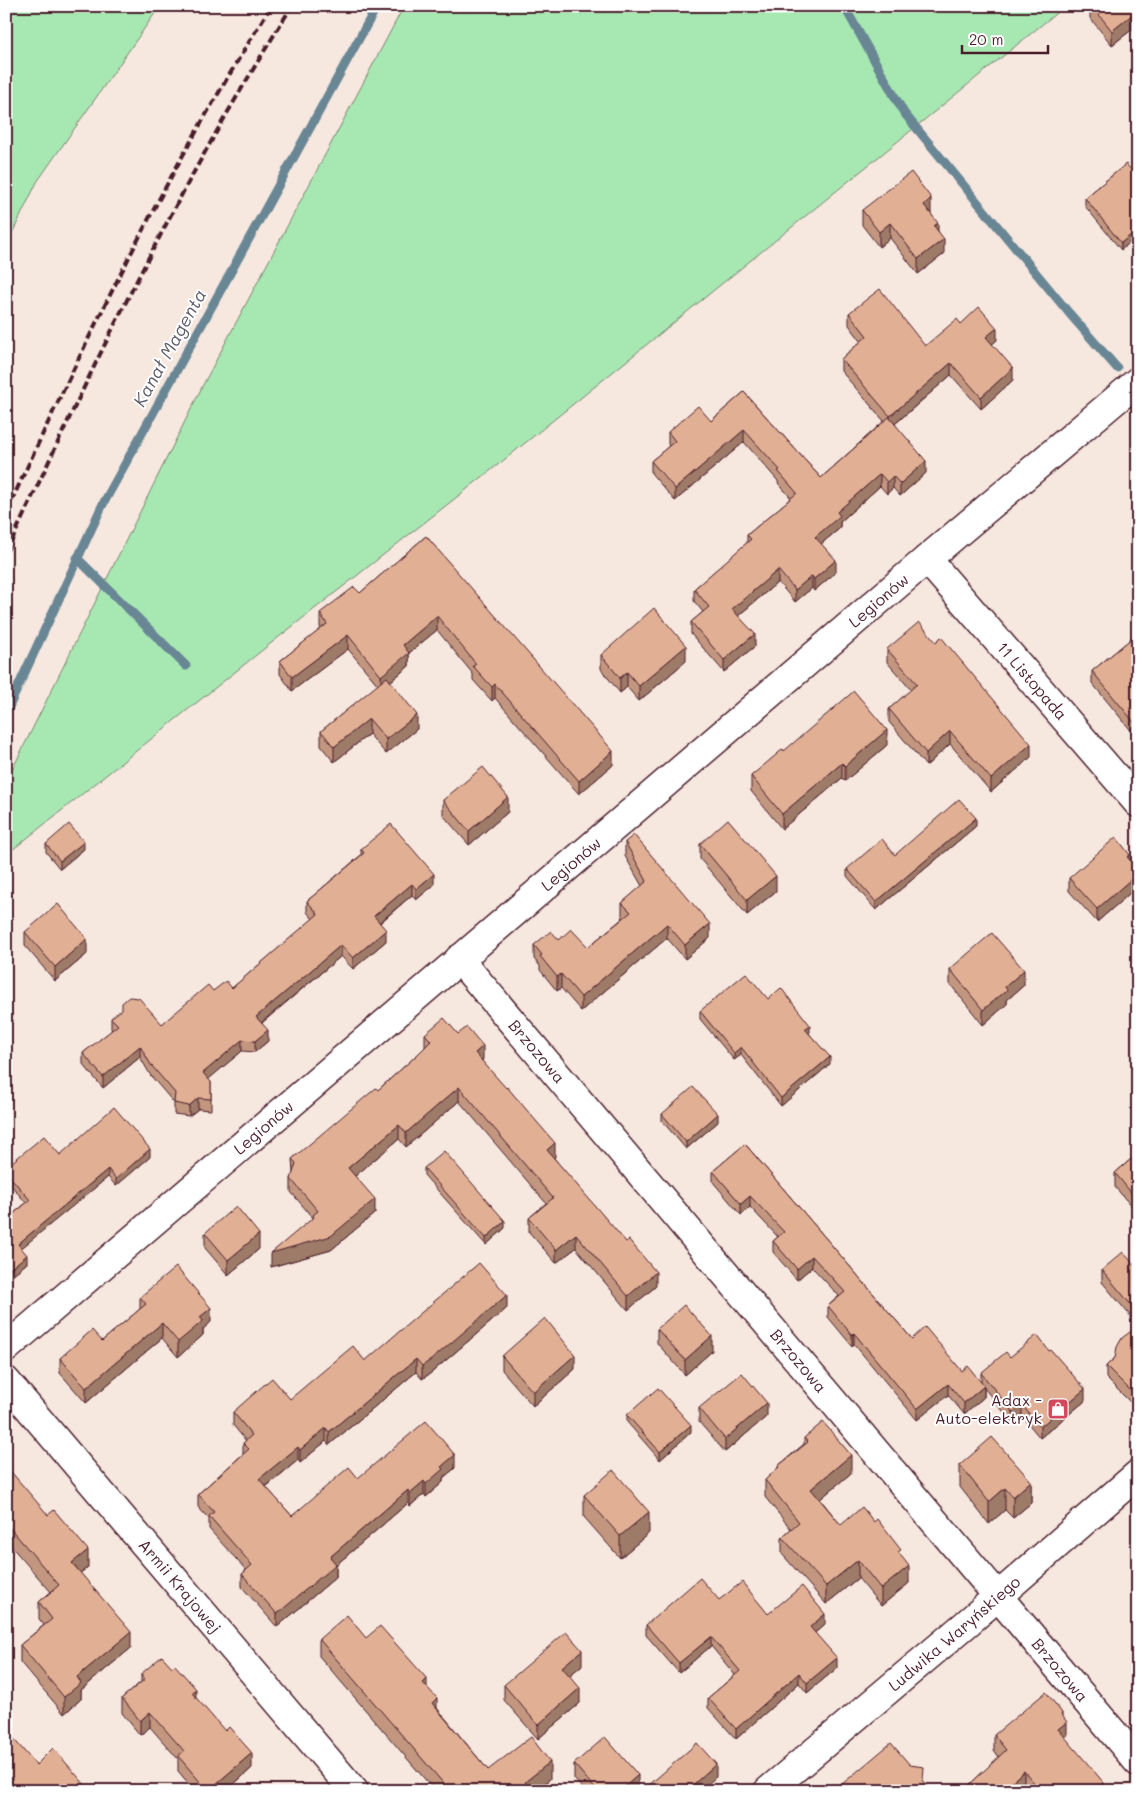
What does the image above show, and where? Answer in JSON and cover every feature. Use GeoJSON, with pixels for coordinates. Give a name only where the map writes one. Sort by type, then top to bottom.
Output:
{"type":"FeatureCollection","features":[{"type":"Feature","properties":{"kind":"street","name":"Legionów"},"geometry":{"type":"LineString","coordinates":[[6,1348],[927,559],[1138,382]]}},
{"type":"Feature","properties":{"kind":"street","name":"11 Listopada"},"geometry":{"type":"LineString","coordinates":[[927,559],[1138,803]]}},
{"type":"Feature","properties":{"kind":"street","name":"Brzozowa"},"geometry":{"type":"LineString","coordinates":[[459,960],[1138,1762]]}},
{"type":"Feature","properties":{"kind":"street","name":"Armii Krajowej"},"geometry":{"type":"LineString","coordinates":[[6,1381],[354,1791]]}},
{"type":"Feature","properties":{"kind":"street","name":"Ludwika Waryńskiego"},"geometry":{"type":"LineString","coordinates":[[768,1791],[1138,1474]]}},
{"type":"Feature","properties":{"kind":"green space"},"geometry":{"type":"Polygon","coordinates":[[[6,6],[160,6],[37,182],[6,246],[6,6]]]}},
{"type":"Feature","properties":{"kind":"green space"},"geometry":{"type":"Polygon","coordinates":[[[404,6],[1065,6],[509,456],[6,855],[6,782],[203,385],[404,6]]]}},
{"type":"Feature","properties":{"kind":"building"},"geometry":{"type":"Polygon","coordinates":[[[1092,6],[1138,6],[1138,10],[1112,31],[1092,6]]]}},
{"type":"Feature","properties":{"kind":"building"},"geometry":{"type":"Polygon","coordinates":[[[1126,164],[1138,178],[1138,229],[1121,243],[1085,198],[1126,164]]]}},
{"type":"Feature","properties":{"kind":"building"},"geometry":{"type":"Polygon","coordinates":[[[911,172],[931,198],[924,205],[938,223],[934,226],[944,239],[918,259],[890,223],[879,232],[862,210],[911,172]]]}},
{"type":"Feature","properties":{"kind":"building"},"geometry":{"type":"Polygon","coordinates":[[[880,289],[925,346],[957,319],[961,324],[979,307],[997,328],[986,337],[1013,368],[981,397],[951,363],[890,416],[841,359],[867,336],[849,313],[880,289]]]}},
{"type":"Feature","properties":{"kind":"building"},"geometry":{"type":"Polygon","coordinates":[[[744,392],[821,478],[889,417],[926,461],[900,484],[893,476],[887,482],[880,474],[837,512],[840,516],[815,537],[836,560],[814,579],[812,576],[795,590],[778,570],[732,609],[755,634],[724,660],[691,622],[709,607],[694,589],[751,539],[747,535],[797,493],[778,471],[780,470],[744,430],[675,489],[651,461],[675,441],[668,432],[698,406],[711,421],[744,392]]]}},
{"type":"Feature","properties":{"kind":"building"},"geometry":{"type":"Polygon","coordinates":[[[426,536],[613,751],[579,781],[495,684],[492,687],[473,666],[476,664],[437,616],[403,645],[409,653],[381,676],[348,635],[292,677],[280,661],[327,624],[320,613],[354,587],[360,593],[426,536]]]}},
{"type":"Feature","properties":{"kind":"building"},"geometry":{"type":"Polygon","coordinates":[[[654,608],[686,646],[639,686],[627,672],[620,678],[601,655],[654,608]]]}},
{"type":"Feature","properties":{"kind":"building"},"geometry":{"type":"Polygon","coordinates":[[[919,622],[936,642],[941,637],[1031,744],[991,779],[950,731],[926,753],[889,709],[917,684],[887,649],[919,622]]]}},
{"type":"Feature","properties":{"kind":"building"},"geometry":{"type":"Polygon","coordinates":[[[1138,633],[1138,667],[1135,669],[1138,672],[1138,727],[1092,671],[1138,633]]]}},
{"type":"Feature","properties":{"kind":"building"},"geometry":{"type":"Polygon","coordinates":[[[387,677],[417,715],[386,739],[369,719],[334,747],[321,731],[387,677]]]}},
{"type":"Feature","properties":{"kind":"building"},"geometry":{"type":"Polygon","coordinates":[[[854,691],[887,730],[845,766],[842,763],[782,814],[751,776],[783,749],[784,751],[854,691]]]}},
{"type":"Feature","properties":{"kind":"building"},"geometry":{"type":"Polygon","coordinates":[[[483,767],[508,797],[469,831],[443,800],[483,767]]]}},
{"type":"Feature","properties":{"kind":"building"},"geometry":{"type":"Polygon","coordinates":[[[959,799],[976,818],[876,902],[847,869],[882,839],[895,855],[959,799]]]}},
{"type":"Feature","properties":{"kind":"building"},"geometry":{"type":"Polygon","coordinates":[[[728,819],[776,876],[747,900],[700,844],[728,819]]]}},
{"type":"Feature","properties":{"kind":"building"},"geometry":{"type":"Polygon","coordinates":[[[69,824],[84,842],[60,861],[46,844],[69,824]]]}},
{"type":"Feature","properties":{"kind":"building"},"geometry":{"type":"Polygon","coordinates":[[[391,824],[434,874],[416,889],[412,884],[374,916],[386,930],[353,958],[341,945],[256,1017],[268,1030],[255,1041],[242,1040],[203,1073],[211,1082],[211,1099],[198,1098],[189,1106],[174,1103],[175,1093],[151,1065],[140,1046],[103,1077],[83,1053],[118,1025],[111,1018],[122,1009],[122,1003],[129,997],[139,998],[162,1024],[208,985],[213,991],[226,981],[232,988],[318,914],[307,901],[364,853],[361,849],[391,824]]]}},
{"type":"Feature","properties":{"kind":"building"},"geometry":{"type":"Polygon","coordinates":[[[634,835],[710,924],[685,945],[667,924],[581,997],[561,974],[557,977],[540,956],[542,955],[534,945],[551,931],[559,940],[571,929],[588,947],[631,912],[622,903],[647,881],[625,842],[634,835]]]}},
{"type":"Feature","properties":{"kind":"building"},"geometry":{"type":"Polygon","coordinates":[[[1116,837],[1130,855],[1127,857],[1138,869],[1138,873],[1097,909],[1069,878],[1116,837]]]}},
{"type":"Feature","properties":{"kind":"building"},"geometry":{"type":"Polygon","coordinates":[[[58,904],[87,939],[55,967],[25,932],[58,904]]]}},
{"type":"Feature","properties":{"kind":"building"},"geometry":{"type":"Polygon","coordinates":[[[992,933],[1024,970],[1005,987],[1007,990],[983,1010],[950,969],[992,933]]]}},
{"type":"Feature","properties":{"kind":"building"},"geometry":{"type":"Polygon","coordinates":[[[746,973],[768,999],[781,988],[810,1025],[805,1029],[830,1057],[781,1098],[741,1047],[734,1053],[700,1011],[746,973]]]}},
{"type":"Feature","properties":{"kind":"building"},"geometry":{"type":"Polygon","coordinates":[[[444,1018],[458,1034],[467,1027],[483,1046],[475,1053],[555,1143],[547,1150],[626,1242],[629,1240],[656,1272],[628,1296],[576,1234],[556,1250],[529,1218],[553,1198],[459,1087],[406,1133],[399,1125],[348,1168],[375,1199],[331,1236],[271,1253],[314,1217],[313,1215],[318,1211],[291,1179],[296,1163],[292,1159],[376,1088],[378,1090],[418,1054],[431,1041],[425,1034],[444,1018]]]}},
{"type":"Feature","properties":{"kind":"building"},"geometry":{"type":"Polygon","coordinates":[[[693,1087],[718,1114],[686,1142],[662,1114],[693,1087]]]}},
{"type":"Feature","properties":{"kind":"building"},"geometry":{"type":"Polygon","coordinates":[[[114,1107],[150,1149],[116,1179],[108,1169],[18,1244],[27,1255],[6,1272],[6,1220],[30,1200],[6,1172],[6,1167],[44,1136],[60,1155],[114,1107]]]}},
{"type":"Feature","properties":{"kind":"building"},"geometry":{"type":"Polygon","coordinates":[[[745,1144],[912,1339],[925,1327],[962,1371],[968,1366],[984,1386],[964,1403],[948,1384],[917,1409],[854,1333],[852,1335],[828,1306],[845,1292],[812,1256],[797,1269],[773,1241],[784,1232],[750,1196],[741,1204],[713,1171],[745,1144]]]}},
{"type":"Feature","properties":{"kind":"building"},"geometry":{"type":"Polygon","coordinates":[[[444,1151],[505,1221],[486,1238],[424,1168],[444,1151]]]}},
{"type":"Feature","properties":{"kind":"building"},"geometry":{"type":"Polygon","coordinates":[[[1138,1153],[1138,1201],[1115,1173],[1138,1153]]]}},
{"type":"Feature","properties":{"kind":"building"},"geometry":{"type":"Polygon","coordinates":[[[236,1206],[259,1234],[228,1260],[205,1233],[236,1206]]]}},
{"type":"Feature","properties":{"kind":"building"},"geometry":{"type":"Polygon","coordinates":[[[1123,1252],[1138,1269],[1138,1313],[1102,1270],[1123,1252]]]}},
{"type":"Feature","properties":{"kind":"building"},"geometry":{"type":"Polygon","coordinates":[[[479,1263],[507,1295],[431,1360],[422,1366],[416,1359],[329,1432],[326,1428],[300,1450],[298,1447],[259,1479],[292,1516],[349,1467],[358,1478],[426,1421],[455,1455],[426,1484],[424,1481],[410,1493],[408,1490],[330,1557],[336,1564],[277,1614],[242,1574],[252,1565],[209,1516],[214,1512],[198,1494],[249,1449],[243,1443],[252,1435],[233,1412],[272,1378],[290,1399],[353,1346],[365,1361],[479,1263]]]}},
{"type":"Feature","properties":{"kind":"building"},"geometry":{"type":"Polygon","coordinates":[[[176,1267],[211,1308],[200,1317],[203,1321],[178,1342],[162,1323],[86,1388],[60,1358],[92,1330],[102,1341],[146,1304],[140,1297],[176,1267]]]}},
{"type":"Feature","properties":{"kind":"building"},"geometry":{"type":"Polygon","coordinates":[[[684,1305],[712,1336],[685,1360],[657,1329],[684,1305]]]}},
{"type":"Feature","properties":{"kind":"building"},"geometry":{"type":"Polygon","coordinates":[[[545,1318],[575,1355],[533,1392],[502,1356],[545,1318]]]}},
{"type":"Feature","properties":{"kind":"building"},"geometry":{"type":"Polygon","coordinates":[[[1138,1326],[1138,1395],[1136,1396],[1106,1366],[1115,1358],[1117,1347],[1122,1338],[1138,1326]]]}},
{"type":"Feature","properties":{"kind":"building"},"geometry":{"type":"Polygon","coordinates":[[[1037,1335],[1049,1351],[1051,1350],[1085,1389],[1040,1427],[1022,1405],[1013,1412],[981,1373],[1006,1352],[1010,1357],[1037,1335]]]}},
{"type":"Feature","properties":{"kind":"building"},"geometry":{"type":"Polygon","coordinates":[[[742,1373],[767,1403],[725,1439],[699,1408],[742,1373]]]}},
{"type":"Feature","properties":{"kind":"building"},"geometry":{"type":"Polygon","coordinates":[[[658,1388],[691,1425],[660,1452],[627,1415],[658,1388]]]}},
{"type":"Feature","properties":{"kind":"building"},"geometry":{"type":"Polygon","coordinates":[[[823,1422],[851,1455],[811,1489],[841,1525],[862,1507],[874,1522],[877,1519],[901,1550],[898,1552],[909,1566],[881,1589],[858,1560],[826,1586],[782,1537],[799,1522],[765,1480],[778,1466],[808,1442],[804,1438],[823,1422]]]}},
{"type":"Feature","properties":{"kind":"building"},"geometry":{"type":"Polygon","coordinates":[[[992,1437],[1031,1481],[1013,1497],[1005,1488],[989,1502],[960,1465],[992,1437]]]}},
{"type":"Feature","properties":{"kind":"building"},"geometry":{"type":"Polygon","coordinates":[[[6,1466],[48,1515],[54,1510],[88,1550],[72,1563],[131,1632],[77,1677],[81,1683],[64,1697],[20,1645],[52,1619],[39,1602],[59,1585],[10,1528],[6,1531],[6,1466]]]}},
{"type":"Feature","properties":{"kind":"building"},"geometry":{"type":"Polygon","coordinates":[[[613,1470],[649,1512],[620,1536],[584,1495],[613,1470]]]}},
{"type":"Feature","properties":{"kind":"building"},"geometry":{"type":"Polygon","coordinates":[[[700,1578],[719,1600],[742,1582],[768,1614],[802,1586],[825,1614],[810,1627],[837,1658],[807,1683],[799,1673],[736,1729],[708,1698],[740,1671],[711,1637],[679,1663],[646,1625],[700,1578]]]}},
{"type":"Feature","properties":{"kind":"building"},"geometry":{"type":"Polygon","coordinates":[[[347,1615],[366,1638],[380,1626],[427,1679],[423,1683],[437,1698],[432,1703],[488,1770],[531,1737],[550,1762],[525,1782],[533,1791],[450,1791],[319,1639],[347,1615]]]}},
{"type":"Feature","properties":{"kind":"building"},"geometry":{"type":"Polygon","coordinates":[[[566,1632],[582,1650],[562,1667],[580,1688],[538,1725],[504,1685],[566,1632]]]}},
{"type":"Feature","properties":{"kind":"building"},"geometry":{"type":"Polygon","coordinates":[[[162,1656],[172,1667],[175,1665],[196,1689],[192,1693],[225,1731],[229,1727],[252,1753],[208,1791],[178,1756],[184,1751],[150,1712],[140,1721],[122,1698],[145,1679],[141,1674],[162,1656]]]}},
{"type":"Feature","properties":{"kind":"building"},"geometry":{"type":"Polygon","coordinates":[[[1046,1692],[1067,1722],[1058,1729],[1104,1783],[1095,1791],[1041,1791],[1024,1771],[1001,1791],[974,1791],[969,1785],[1006,1750],[994,1735],[1046,1692]]]}},
{"type":"Feature","properties":{"kind":"building"},"geometry":{"type":"Polygon","coordinates":[[[6,1730],[36,1765],[53,1748],[86,1786],[81,1791],[6,1791],[6,1730]]]}},
{"type":"Feature","properties":{"kind":"building"},"geometry":{"type":"Polygon","coordinates":[[[605,1737],[638,1775],[620,1791],[597,1791],[574,1764],[605,1737]]]}},
{"type":"Feature","properties":{"kind":"building"},"geometry":{"type":"Polygon","coordinates":[[[697,1743],[716,1764],[686,1791],[652,1791],[648,1786],[697,1743]]]}},
{"type":"Feature","properties":{"kind":"building"},"geometry":{"type":"Polygon","coordinates":[[[891,1743],[910,1765],[924,1767],[923,1780],[932,1791],[841,1791],[841,1785],[891,1743]]]}},
{"type":"Feature","properties":{"kind":"waterway","name":"Kanał Magenta"},"geometry":{"type":"LineString","coordinates":[[6,713],[102,506],[377,6]]}},
{"type":"Feature","properties":{"kind":"waterway"},"geometry":{"type":"LineString","coordinates":[[844,6],[904,113],[1069,313],[1117,368]]}},
{"type":"Feature","properties":{"kind":"waterway"},"geometry":{"type":"LineString","coordinates":[[77,558],[186,666]]}},
{"type":"Feature","properties":{"kind":"railway"},"geometry":{"type":"LineString","coordinates":[[6,513],[125,265],[205,117],[271,6]]}},
{"type":"Feature","properties":{"kind":"railway"},"geometry":{"type":"LineString","coordinates":[[6,553],[100,354],[175,207],[223,120],[292,6]]}},
{"type":"Feature","properties":{"kind":"place","name":"Adax - Auto-elektryk"},"geometry":{"type":"Point","coordinates":[1058,1409]}}]}
